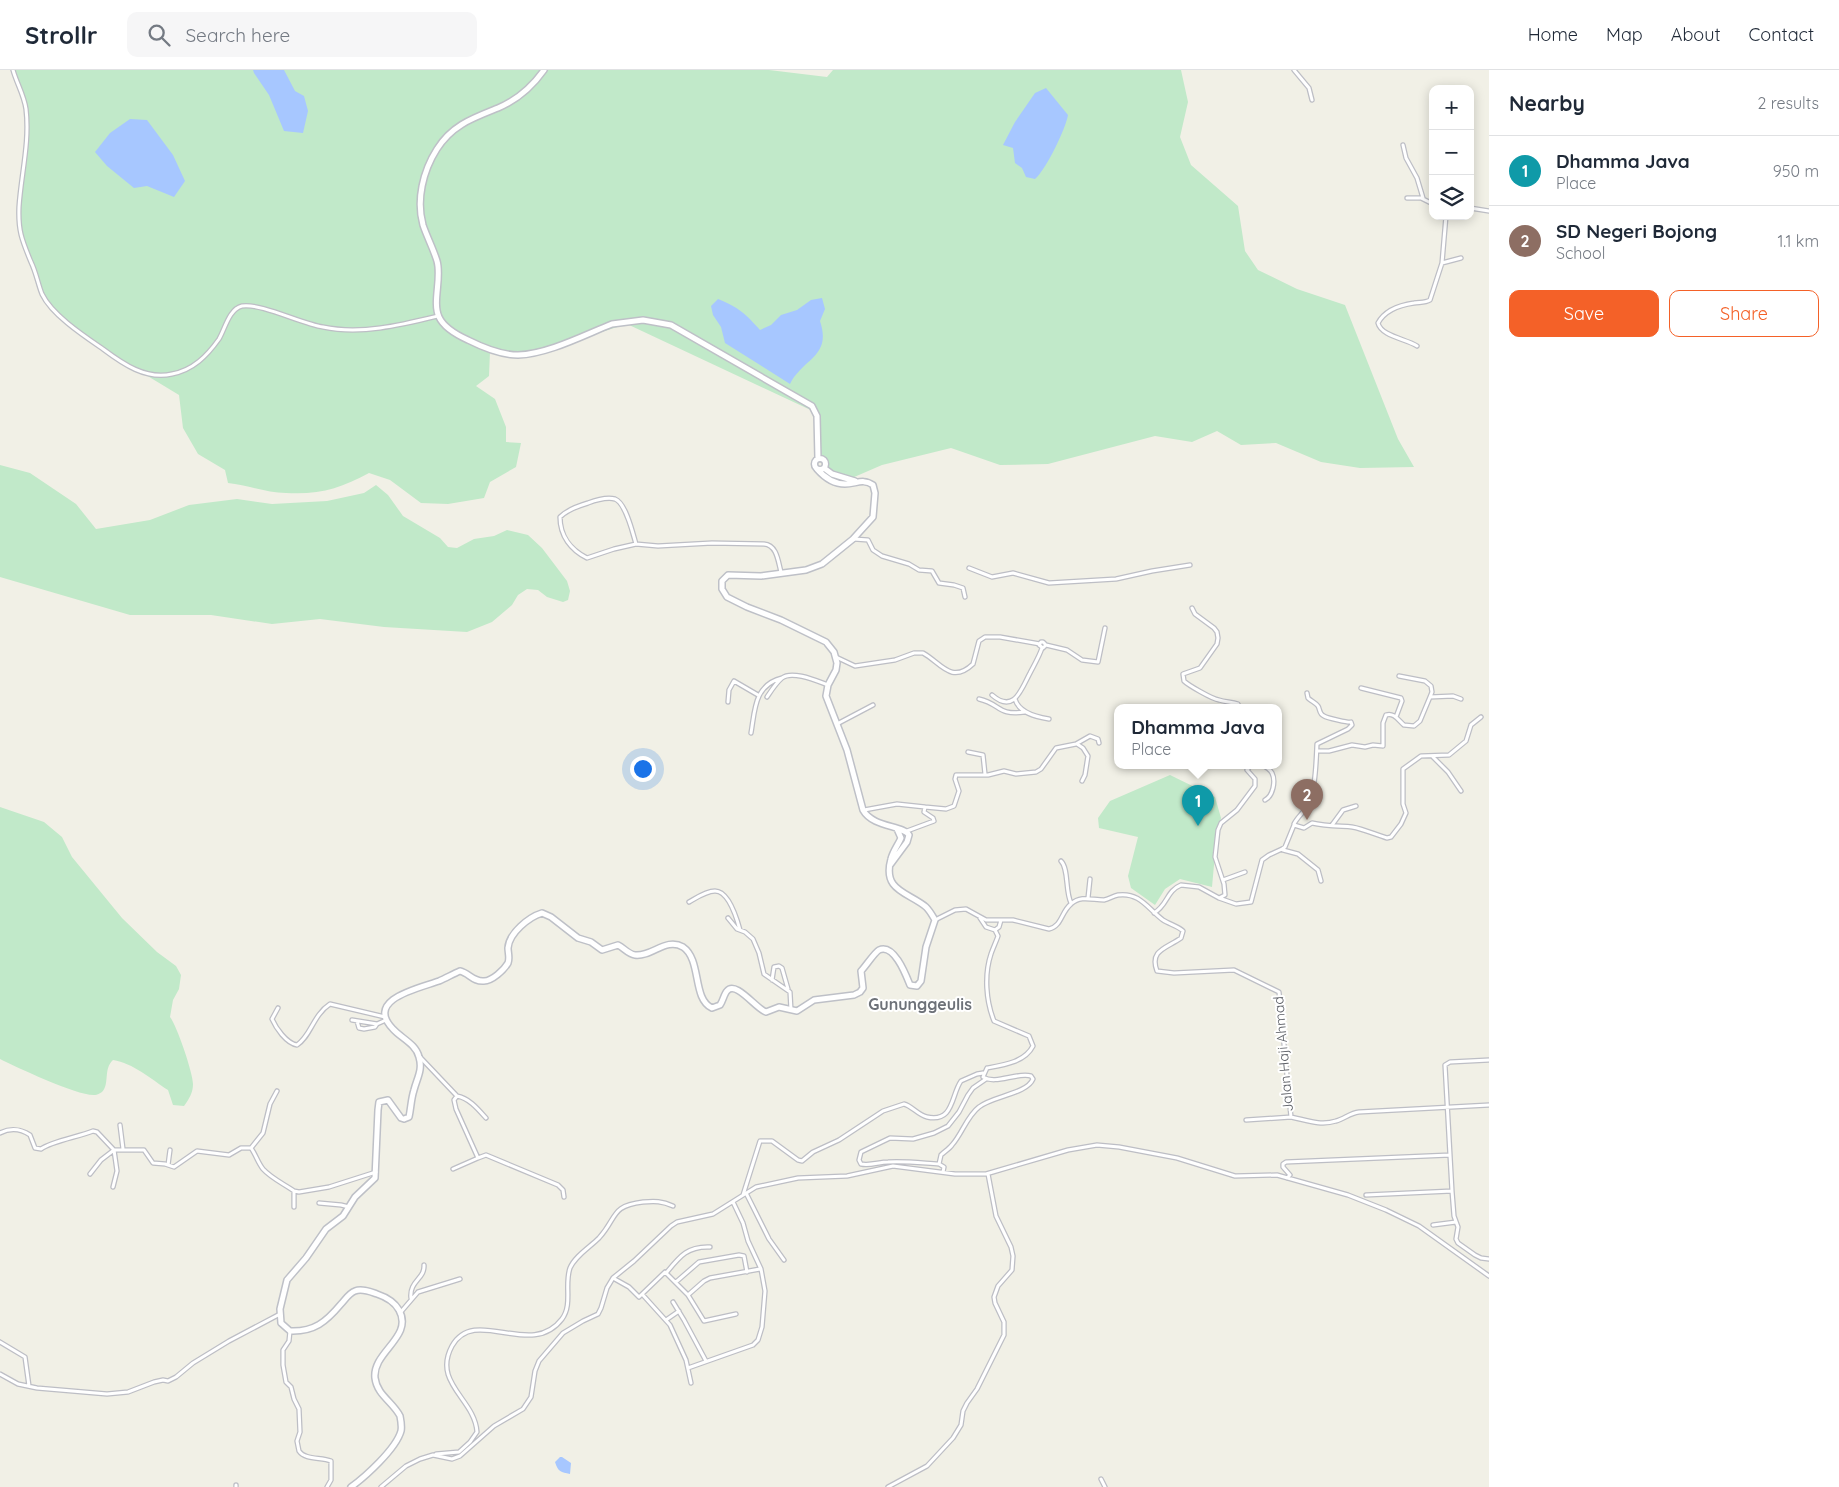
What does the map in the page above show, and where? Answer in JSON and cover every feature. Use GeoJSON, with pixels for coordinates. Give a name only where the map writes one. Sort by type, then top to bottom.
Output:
{"type":"FeatureCollection","features":[{"type":"Feature","properties":{"kind":"main road"},"geometry":{"type":"LineString","coordinates":[[544,70],[528,89],[499,107],[462,123],[450,132],[438,148],[426,172],[421,190],[422,222],[438,268],[438,316],[446,327],[476,344],[494,351],[517,355],[537,352],[622,321],[643,320],[671,325],[812,406],[817,416],[818,459],[814,464],[827,478],[836,482],[845,484],[863,481],[871,484],[875,489],[875,508],[872,517],[853,539],[817,567],[760,576],[728,575],[722,581],[722,589],[727,597],[735,602],[781,620],[826,642],[836,657],[836,670],[826,693],[827,703],[850,760],[863,810],[868,817],[874,820],[906,831],[909,837],[890,865]]}},
{"type":"Feature","properties":{"kind":"main road"},"geometry":{"type":"LineString","coordinates":[[818,459],[824,461],[824,468]]}},
{"type":"Feature","properties":{"kind":"main road"},"geometry":{"type":"LineString","coordinates":[[817,469],[824,468],[832,474],[855,482]]}},
{"type":"Feature","properties":{"kind":"main road"},"geometry":{"type":"LineString","coordinates":[[351,1487],[370,1472],[397,1440],[400,1433],[400,1416],[379,1390],[375,1377],[378,1362],[395,1340],[401,1328],[400,1313],[396,1305],[387,1298],[358,1290],[350,1294],[333,1314],[318,1326],[306,1331],[290,1331],[282,1326],[280,1314],[287,1280],[306,1258],[326,1229],[343,1216],[355,1197],[374,1179],[376,1172],[378,1104],[381,1101],[388,1100],[401,1118],[404,1120],[408,1118],[414,1089],[420,1075],[419,1056],[415,1048],[394,1031],[386,1019],[387,1005],[397,997],[460,971],[466,973],[474,980],[482,982],[491,978],[507,964],[508,945],[514,934],[525,923],[542,913],[551,917],[578,938],[591,942],[602,950],[618,945],[631,954],[638,955],[670,944],[682,947],[691,958],[702,999],[711,1008],[716,1008],[720,1005],[725,993],[733,988],[736,988],[766,1012],[779,1007],[799,1010],[814,1000],[854,995],[860,992],[863,987],[861,971],[880,950],[888,950],[893,954],[904,968],[910,985],[917,986],[921,981],[926,947],[935,920],[924,906],[898,890],[890,878],[891,859],[901,838],[897,829]]}},
{"type":"Feature","properties":{"kind":"street"},"geometry":{"type":"LineString","coordinates":[[13,70],[23,96],[27,122],[24,172],[19,207],[19,227],[24,246],[32,262],[43,295],[55,312],[120,362],[154,375],[172,374],[195,366],[209,352],[233,314],[242,306],[261,308],[324,328],[342,330],[382,328],[438,316]]}},
{"type":"Feature","properties":{"kind":"street"},"geometry":{"type":"LineString","coordinates":[[1294,70],[1309,88],[1312,100]]}},
{"type":"Feature","properties":{"kind":"street"},"geometry":{"type":"LineString","coordinates":[[1403,145],[1406,158],[1417,178],[1423,198]]}},
{"type":"Feature","properties":{"kind":"street"},"geometry":{"type":"LineString","coordinates":[[1408,198],[1423,198],[1429,202]]}},
{"type":"Feature","properties":{"kind":"street"},"geometry":{"type":"LineString","coordinates":[[1474,209],[1489,211]]}},
{"type":"Feature","properties":{"kind":"street"},"geometry":{"type":"LineString","coordinates":[[1417,346],[1402,338],[1384,333],[1378,323],[1384,314],[1390,310],[1411,303],[1430,300],[1442,263],[1446,220]]}},
{"type":"Feature","properties":{"kind":"street"},"geometry":{"type":"LineString","coordinates":[[1442,263],[1461,258]]}},
{"type":"Feature","properties":{"kind":"street"},"geometry":{"type":"LineString","coordinates":[[636,544],[618,500],[601,499],[587,503],[570,510],[560,517],[562,531],[566,539],[574,548],[588,558],[636,544],[658,546],[720,543],[769,545],[775,551],[781,572]]}},
{"type":"Feature","properties":{"kind":"street"},"geometry":{"type":"LineString","coordinates":[[853,539],[868,539],[874,550],[882,556],[909,564],[919,570],[932,570],[940,584],[963,588],[966,597]]}},
{"type":"Feature","properties":{"kind":"street"},"geometry":{"type":"LineString","coordinates":[[969,568],[992,577],[1013,573],[1049,583],[1116,580],[1152,571],[1190,565]]}},
{"type":"Feature","properties":{"kind":"street"},"geometry":{"type":"LineString","coordinates":[[1192,608],[1195,614],[1214,628],[1218,638],[1200,668],[1183,674],[1184,681],[1188,685],[1216,699],[1238,704]]}},
{"type":"Feature","properties":{"kind":"street"},"geometry":{"type":"LineString","coordinates":[[836,657],[855,666],[895,660],[914,653],[923,653],[939,666],[952,672],[965,670],[974,664],[979,642],[985,637],[1000,637],[1040,644],[1044,642],[1046,645],[1068,650],[1082,660],[1098,662],[1105,628]]}},
{"type":"Feature","properties":{"kind":"street"},"geometry":{"type":"LineString","coordinates":[[1040,644],[1042,648]]}},
{"type":"Feature","properties":{"kind":"street"},"geometry":{"type":"LineString","coordinates":[[992,695],[1003,702],[1015,699],[1042,648],[1046,647],[1046,645]]}},
{"type":"Feature","properties":{"kind":"street"},"geometry":{"type":"LineString","coordinates":[[751,733],[758,695],[770,682],[782,677],[794,676],[828,685]]}},
{"type":"Feature","properties":{"kind":"street"},"geometry":{"type":"LineString","coordinates":[[1317,751],[1330,751],[1352,745],[1366,747],[1373,744],[1383,746],[1383,726],[1386,716],[1390,714],[1404,725],[1418,724],[1432,692],[1431,686],[1425,680],[1398,676]]}},
{"type":"Feature","properties":{"kind":"street"},"geometry":{"type":"LineString","coordinates":[[767,697],[782,677]]}},
{"type":"Feature","properties":{"kind":"street"},"geometry":{"type":"LineString","coordinates":[[728,702],[729,690],[734,681],[758,695]]}},
{"type":"Feature","properties":{"kind":"street"},"geometry":{"type":"LineString","coordinates":[[1361,688],[1401,698],[1402,701],[1396,718]]}},
{"type":"Feature","properties":{"kind":"street"},"geometry":{"type":"LineString","coordinates":[[1282,850],[1294,824],[1308,804],[1317,766],[1318,744],[1352,726],[1352,723],[1344,723],[1339,719],[1324,716],[1320,713],[1318,705],[1308,698],[1308,693]]}},
{"type":"Feature","properties":{"kind":"street"},"geometry":{"type":"LineString","coordinates":[[1430,697],[1453,696],[1461,699]]}},
{"type":"Feature","properties":{"kind":"street"},"geometry":{"type":"LineString","coordinates":[[1015,699],[1020,708],[1025,712],[1036,717],[1049,719]]}},
{"type":"Feature","properties":{"kind":"street"},"geometry":{"type":"LineString","coordinates":[[979,700],[992,704],[1003,712],[1025,712]]}},
{"type":"Feature","properties":{"kind":"street"},"geometry":{"type":"LineString","coordinates":[[836,724],[873,705]]}},
{"type":"Feature","properties":{"kind":"street"},"geometry":{"type":"LineString","coordinates":[[1294,824],[1304,828],[1312,822],[1320,825],[1352,827],[1390,838],[1401,824],[1406,813],[1403,804],[1402,770],[1421,756],[1446,756],[1453,752],[1466,741],[1471,725],[1480,717]]}},
{"type":"Feature","properties":{"kind":"street"},"geometry":{"type":"LineString","coordinates":[[863,810],[896,804],[946,809],[954,806],[959,791],[955,780],[956,775],[1004,771],[1016,774],[1036,772],[1041,769],[1055,749],[1076,744],[1090,736],[1098,739],[1099,743]]}},
{"type":"Feature","properties":{"kind":"street"},"geometry":{"type":"LineString","coordinates":[[1076,744],[1083,748],[1088,756],[1085,775],[1082,781]]}},
{"type":"Feature","properties":{"kind":"street"},"geometry":{"type":"LineString","coordinates":[[968,752],[983,756],[985,774]]}},
{"type":"Feature","properties":{"kind":"street"},"geometry":{"type":"LineString","coordinates":[[1433,756],[1448,772],[1461,791]]}},
{"type":"Feature","properties":{"kind":"street"},"geometry":{"type":"LineString","coordinates":[[1219,898],[1225,895],[1223,880],[1215,857],[1218,830],[1221,823],[1237,810],[1256,786],[1255,779],[1248,769]]}},
{"type":"Feature","properties":{"kind":"street"},"geometry":{"type":"LineString","coordinates":[[1265,800],[1271,794],[1273,778],[1268,769]]}},
{"type":"Feature","properties":{"kind":"street"},"geometry":{"type":"LineString","coordinates":[[1332,825],[1343,810],[1356,806]]}},
{"type":"Feature","properties":{"kind":"street"},"geometry":{"type":"LineString","coordinates":[[906,831],[934,822],[934,818],[924,812],[925,807]]}},
{"type":"Feature","properties":{"kind":"street"},"geometry":{"type":"LineString","coordinates":[[1154,913],[1164,906],[1168,895],[1181,885],[1198,887],[1236,904],[1251,902],[1262,860],[1269,854],[1282,850],[1298,854],[1318,870],[1321,881]]}},
{"type":"Feature","properties":{"kind":"street"},"geometry":{"type":"LineString","coordinates":[[980,918],[1013,920],[1046,929],[1058,924],[1071,903],[1066,888],[1065,866],[1060,861]]}},
{"type":"Feature","properties":{"kind":"street"},"geometry":{"type":"LineString","coordinates":[[1223,880],[1246,872]]}},
{"type":"Feature","properties":{"kind":"street"},"geometry":{"type":"LineString","coordinates":[[1088,898],[1090,879]]}},
{"type":"Feature","properties":{"kind":"street"},"geometry":{"type":"LineString","coordinates":[[689,902],[712,891],[720,892],[731,904],[740,931]]}},
{"type":"Feature","properties":{"kind":"street","name":"Jalan Haji Ahmad"},"geometry":{"type":"LineString","coordinates":[[1071,903],[1088,898],[1104,900],[1119,895],[1134,896],[1143,901],[1154,913],[1168,923],[1179,927],[1183,933],[1181,938],[1159,952],[1154,958],[1157,971],[1174,973],[1234,970],[1280,992],[1291,1117],[1246,1120]]}},
{"type":"Feature","properties":{"kind":"street"},"geometry":{"type":"LineString","coordinates":[[935,920],[948,912],[961,909],[971,910],[980,918],[986,928],[995,930]]}},
{"type":"Feature","properties":{"kind":"street"},"geometry":{"type":"LineString","coordinates":[[728,918],[740,931],[753,939],[759,953],[763,972],[772,980],[788,989]]}},
{"type":"Feature","properties":{"kind":"street"},"geometry":{"type":"LineString","coordinates":[[995,930],[999,927],[1001,919]]}},
{"type":"Feature","properties":{"kind":"street"},"geometry":{"type":"LineString","coordinates":[[744,1194],[752,1172],[759,1142],[762,1140],[772,1141],[801,1161],[811,1153],[839,1140],[883,1111],[904,1104],[926,1117],[937,1117],[946,1114],[961,1081],[984,1073],[988,1068],[1005,1065],[1021,1059],[1030,1052],[1033,1046],[1029,1036],[994,1021],[991,1014],[987,991],[987,976],[990,955],[998,936],[995,930]]}},
{"type":"Feature","properties":{"kind":"street"},"geometry":{"type":"LineString","coordinates":[[772,980],[774,967],[779,966],[782,968],[791,994],[791,1010]]}},
{"type":"Feature","properties":{"kind":"street"},"geometry":{"type":"LineString","coordinates":[[278,1008],[273,1021],[280,1032],[293,1045],[303,1041],[309,1028],[330,1004],[386,1019]]}},
{"type":"Feature","properties":{"kind":"street"},"geometry":{"type":"LineString","coordinates":[[357,1021],[359,1028],[364,1029],[375,1027],[386,1019]]}},
{"type":"Feature","properties":{"kind":"street"},"geometry":{"type":"LineString","coordinates":[[352,1020],[377,1024]]}},
{"type":"Feature","properties":{"kind":"street"},"geometry":{"type":"LineString","coordinates":[[364,1029],[369,1023]]}},
{"type":"Feature","properties":{"kind":"street"},"geometry":{"type":"LineString","coordinates":[[419,1056],[457,1096],[476,1107],[486,1118]]}},
{"type":"Feature","properties":{"kind":"street"},"geometry":{"type":"LineString","coordinates":[[1446,1244],[1456,1238],[1458,1230],[1454,1216],[1452,1190],[1446,1063],[1489,1060]]}},
{"type":"Feature","properties":{"kind":"street"},"geometry":{"type":"LineString","coordinates":[[984,1073],[983,1077],[986,1079]]}},
{"type":"Feature","properties":{"kind":"street"},"geometry":{"type":"LineString","coordinates":[[939,1164],[941,1155],[953,1145],[978,1107],[1032,1084],[1033,1079],[1031,1076],[986,1079],[968,1095],[959,1112],[948,1126],[934,1133],[913,1139],[890,1138],[861,1152],[859,1160],[861,1164],[867,1166],[885,1162],[939,1164],[944,1167],[943,1172]]}},
{"type":"Feature","properties":{"kind":"street"},"geometry":{"type":"LineString","coordinates":[[90,1174],[114,1150],[144,1150],[153,1163],[178,1166],[197,1151],[229,1155],[241,1148],[251,1148],[263,1134],[270,1104],[277,1091]]}},
{"type":"Feature","properties":{"kind":"street"},"geometry":{"type":"LineString","coordinates":[[457,1096],[454,1100],[456,1109],[478,1158]]}},
{"type":"Feature","properties":{"kind":"street"},"geometry":{"type":"LineString","coordinates":[[1291,1117],[1327,1123],[1335,1122],[1349,1114],[1358,1112],[1489,1105]]}},
{"type":"Feature","properties":{"kind":"street"},"geometry":{"type":"LineString","coordinates":[[120,1125],[124,1149]]}},
{"type":"Feature","properties":{"kind":"street"},"geometry":{"type":"LineString","coordinates":[[0,1133],[10,1130],[23,1131],[30,1135],[35,1148],[41,1149],[48,1144],[68,1140],[93,1131],[99,1134],[114,1150],[117,1171],[113,1187]]}},
{"type":"Feature","properties":{"kind":"street"},"geometry":{"type":"LineString","coordinates":[[433,1455],[452,1459],[460,1456],[494,1426],[526,1407],[538,1363],[563,1333],[583,1320],[598,1314],[607,1288],[613,1278],[674,1224],[709,1215],[756,1187],[798,1178],[847,1176],[889,1166],[968,1175],[988,1174],[1074,1148],[1097,1145],[1119,1147],[1196,1162],[1235,1176],[1271,1175],[1287,1178],[1375,1205],[1419,1226],[1489,1276]]}},
{"type":"Feature","properties":{"kind":"street"},"geometry":{"type":"LineString","coordinates":[[251,1148],[265,1171],[294,1191],[305,1192],[323,1188],[376,1172]]}},
{"type":"Feature","properties":{"kind":"street"},"geometry":{"type":"LineString","coordinates":[[168,1166],[170,1150]]}},
{"type":"Feature","properties":{"kind":"street"},"geometry":{"type":"LineString","coordinates":[[453,1169],[486,1155],[558,1185],[563,1190],[564,1197]]}},
{"type":"Feature","properties":{"kind":"street"},"geometry":{"type":"LineString","coordinates":[[1287,1178],[1290,1175],[1283,1167],[1283,1164],[1286,1162],[1450,1155]]}},
{"type":"Feature","properties":{"kind":"street"},"geometry":{"type":"LineString","coordinates":[[888,1487],[927,1466],[952,1438],[961,1425],[963,1411],[967,1403],[977,1389],[1004,1335],[1005,1326],[994,1297],[998,1286],[1012,1270],[1014,1262],[1010,1247],[996,1216],[988,1174]]}},
{"type":"Feature","properties":{"kind":"street"},"geometry":{"type":"LineString","coordinates":[[1366,1195],[1452,1190]]}},
{"type":"Feature","properties":{"kind":"street"},"geometry":{"type":"LineString","coordinates":[[294,1191],[294,1207]]}},
{"type":"Feature","properties":{"kind":"street"},"geometry":{"type":"LineString","coordinates":[[744,1194],[784,1260]]}},
{"type":"Feature","properties":{"kind":"street"},"geometry":{"type":"LineString","coordinates":[[381,1487],[406,1466],[420,1459],[441,1452],[459,1452],[477,1434],[477,1428],[471,1413],[453,1386],[448,1373],[449,1354],[458,1338],[466,1333],[483,1330],[529,1336],[543,1335],[550,1331],[558,1324],[566,1312],[569,1274],[572,1265],[600,1236],[620,1209],[627,1204],[658,1201],[673,1206]]}},
{"type":"Feature","properties":{"kind":"street"},"geometry":{"type":"LineString","coordinates":[[688,1368],[747,1348],[757,1342],[762,1327],[766,1294],[760,1269],[743,1224],[732,1202]]}},
{"type":"Feature","properties":{"kind":"street"},"geometry":{"type":"LineString","coordinates":[[319,1203],[341,1205],[349,1208]]}},
{"type":"Feature","properties":{"kind":"street"},"geometry":{"type":"LineString","coordinates":[[1433,1226],[1456,1222]]}},
{"type":"Feature","properties":{"kind":"street"},"geometry":{"type":"LineString","coordinates":[[1456,1238],[1458,1243],[1475,1255],[1489,1259]]}},
{"type":"Feature","properties":{"kind":"street"},"geometry":{"type":"LineString","coordinates":[[613,1278],[629,1287],[638,1297],[664,1272],[667,1272],[682,1254],[699,1247],[710,1247]]}},
{"type":"Feature","properties":{"kind":"street"},"geometry":{"type":"LineString","coordinates":[[676,1282],[699,1262],[739,1255],[744,1256],[747,1272]]}},
{"type":"Feature","properties":{"kind":"street"},"geometry":{"type":"LineString","coordinates":[[411,1299],[410,1292],[414,1283],[423,1273],[424,1265]]}},
{"type":"Feature","properties":{"kind":"street"},"geometry":{"type":"LineString","coordinates":[[688,1295],[710,1278],[760,1269]]}},
{"type":"Feature","properties":{"kind":"street"},"geometry":{"type":"LineString","coordinates":[[667,1272],[688,1295],[704,1321],[736,1314]]}},
{"type":"Feature","properties":{"kind":"street"},"geometry":{"type":"LineString","coordinates":[[400,1313],[411,1299],[421,1291],[460,1279]]}},
{"type":"Feature","properties":{"kind":"street"},"geometry":{"type":"LineString","coordinates":[[642,1294],[666,1320],[688,1368],[691,1383]]}},
{"type":"Feature","properties":{"kind":"street"},"geometry":{"type":"LineString","coordinates":[[672,1302],[679,1311],[706,1361]]}},
{"type":"Feature","properties":{"kind":"street"},"geometry":{"type":"LineString","coordinates":[[666,1320],[679,1311]]}},
{"type":"Feature","properties":{"kind":"street"},"geometry":{"type":"LineString","coordinates":[[0,1374],[18,1384],[45,1389],[105,1394],[128,1392],[154,1382],[173,1379],[193,1363],[229,1341],[280,1314]]}},
{"type":"Feature","properties":{"kind":"street"},"geometry":{"type":"LineString","coordinates":[[290,1331],[289,1341],[283,1350],[283,1365],[286,1382],[291,1387],[299,1409],[300,1432],[297,1440],[299,1452],[305,1456],[325,1458],[331,1461],[331,1480],[327,1487]]}},
{"type":"Feature","properties":{"kind":"street"},"geometry":{"type":"LineString","coordinates":[[0,1342],[25,1357],[30,1386]]}},
{"type":"Feature","properties":{"kind":"street"},"geometry":{"type":"LineString","coordinates":[[1101,1479],[1106,1487]]}},
{"type":"Feature","properties":{"kind":"green space"},"geometry":{"type":"Polygon","coordinates":[[[13,70],[769,70],[827,77],[833,70],[1181,70],[1188,102],[1180,137],[1191,165],[1238,206],[1245,251],[1258,270],[1297,289],[1345,305],[1398,439],[1414,467],[1360,468],[1321,462],[1276,443],[1241,445],[1217,431],[1192,442],[1155,436],[1048,464],[1000,465],[951,448],[882,465],[845,481],[831,477],[820,456],[817,413],[627,324],[518,358],[490,352],[489,376],[476,386],[495,399],[506,427],[506,442],[521,443],[516,467],[490,482],[484,498],[448,504],[421,503],[390,480],[369,473],[349,483],[320,492],[309,493],[279,493],[228,483],[225,470],[198,454],[183,428],[179,395],[121,362],[92,341],[55,312],[43,295],[19,227],[20,197],[26,155],[26,110],[13,70]]]}},
{"type":"Feature","properties":{"kind":"green space"},"geometry":{"type":"Polygon","coordinates":[[[0,465],[30,473],[76,504],[96,529],[150,520],[189,505],[237,499],[272,504],[327,501],[364,493],[376,485],[388,495],[403,516],[440,538],[448,547],[457,548],[474,539],[494,536],[507,530],[528,535],[542,548],[567,581],[570,591],[568,600],[563,602],[547,597],[538,590],[527,589],[518,595],[512,605],[492,622],[467,632],[384,627],[320,619],[272,624],[211,615],[130,615],[0,577],[0,465]]]}},
{"type":"Feature","properties":{"kind":"green space"},"geometry":{"type":"Polygon","coordinates":[[[1170,775],[1215,797],[1221,818],[1216,843],[1212,887],[1180,879],[1165,889],[1155,905],[1131,888],[1128,876],[1138,837],[1099,828],[1098,818],[1110,801],[1170,775]]]}},
{"type":"Feature","properties":{"kind":"green space"},"geometry":{"type":"Polygon","coordinates":[[[0,807],[44,822],[62,837],[72,857],[122,918],[157,952],[176,966],[181,975],[179,989],[173,1000],[170,1017],[184,1050],[193,1084],[190,1096],[184,1106],[173,1105],[168,1090],[142,1072],[128,1064],[113,1060],[108,1068],[104,1089],[95,1095],[63,1087],[0,1059],[0,807]]]}},
{"type":"Feature","properties":{"kind":"water"},"geometry":{"type":"Polygon","coordinates":[[[253,70],[284,70],[295,91],[304,96],[308,111],[303,133],[284,131],[269,95],[253,70]]]}},
{"type":"Feature","properties":{"kind":"water"},"geometry":{"type":"Polygon","coordinates":[[[1046,88],[1068,115],[1055,148],[1045,167],[1035,179],[1026,177],[1022,168],[1015,163],[1013,148],[1003,145],[1015,122],[1035,93],[1046,88]]]}},
{"type":"Feature","properties":{"kind":"water"},"geometry":{"type":"Polygon","coordinates":[[[130,119],[147,120],[173,155],[185,181],[174,197],[147,186],[134,188],[107,166],[95,152],[110,133],[130,119]]]}},
{"type":"Feature","properties":{"kind":"water"},"geometry":{"type":"Polygon","coordinates":[[[822,298],[825,309],[820,321],[823,333],[822,342],[819,350],[790,384],[725,343],[721,327],[713,315],[711,306],[718,299],[725,302],[741,312],[760,330],[771,325],[781,315],[797,310],[811,300],[822,298]]]}},
{"type":"Feature","properties":{"kind":"water"},"geometry":{"type":"Polygon","coordinates":[[[560,1457],[571,1463],[570,1474],[562,1472],[557,1468],[555,1462],[560,1457]]]}},
{"type":"Feature","properties":{"kind":"place","name":"SD Negeri Bojong"},"geometry":{"type":"Point","coordinates":[1307,820]}},
{"type":"Feature","properties":{"kind":"place","name":"Dhamma Java"},"geometry":{"type":"Point","coordinates":[1198,826]}},
{"type":"Feature","properties":{"kind":"district","name":"Gununggeulis"},"geometry":{"type":"Point","coordinates":[920,1004]}}]}
